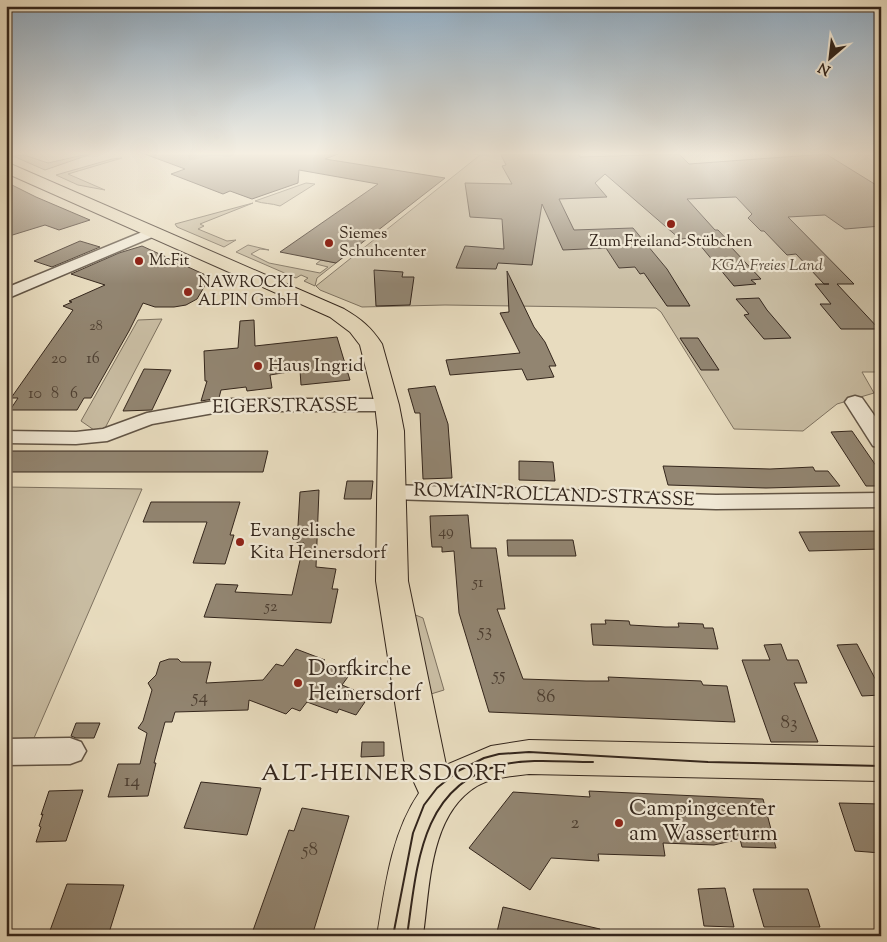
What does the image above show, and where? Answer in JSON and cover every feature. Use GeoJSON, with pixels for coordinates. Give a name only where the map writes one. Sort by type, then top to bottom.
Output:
{"type":"FeatureCollection","features":[{"type":"Feature","properties":{"kind":"main road","name":"ROMAIN-ROLLAND-STRASSE"},"geometry":{"type":"LineString","coordinates":[[71,196],[351,321],[372,345],[387,404],[390,431],[390,565],[397,617],[424,760],[440,794]]}},
{"type":"Feature","properties":{"kind":"main road"},"geometry":{"type":"LineString","coordinates":[[400,936],[417,843],[430,808],[440,794],[460,776],[473,768],[501,759],[516,757],[881,764]]}},
{"type":"Feature","properties":{"kind":"street"},"geometry":{"type":"LineString","coordinates":[[6,294],[152,232]]}},
{"type":"Feature","properties":{"kind":"street"},"geometry":{"type":"LineString","coordinates":[[856,402],[881,441]]}},
{"type":"Feature","properties":{"kind":"street","name":"EIGERSTRASSE"},"geometry":{"type":"LineString","coordinates":[[6,437],[76,438],[107,435],[147,419],[225,405],[387,404]]}},
{"type":"Feature","properties":{"kind":"street","name":"ROMAIN-ROLLAND-STRASSE"},"geometry":{"type":"LineString","coordinates":[[391,492],[716,502],[881,500]]}},
{"type":"Feature","properties":{"kind":"street"},"geometry":{"type":"LineString","coordinates":[[6,752],[70,751]]}},
{"type":"Feature","properties":{"kind":"green space"},"geometry":{"type":"Polygon","coordinates":[[[269,196],[296,196],[280,206],[255,201],[269,196]]]}},
{"type":"Feature","properties":{"kind":"green space","name":"KGA Freies Land"},"geometry":{"type":"Polygon","coordinates":[[[429,196],[881,196],[881,372],[862,372],[874,393],[837,404],[803,431],[734,429],[661,312],[656,308],[445,305],[362,307],[320,290],[316,286],[429,196]]]}},
{"type":"Feature","properties":{"kind":"green space"},"geometry":{"type":"Polygon","coordinates":[[[253,203],[200,224],[204,226],[198,229],[227,241],[236,240],[224,247],[177,227],[175,224],[253,203]]]}},
{"type":"Feature","properties":{"kind":"green space"},"geometry":{"type":"Polygon","coordinates":[[[248,245],[269,250],[260,249],[251,254],[269,263],[320,273],[328,267],[316,264],[321,260],[336,263],[317,278],[315,286],[304,281],[308,278],[301,275],[296,278],[236,252],[248,245]]]}},
{"type":"Feature","properties":{"kind":"green space"},"geometry":{"type":"Polygon","coordinates":[[[162,319],[104,430],[94,430],[81,421],[138,320],[162,319]]]}},
{"type":"Feature","properties":{"kind":"green space"},"geometry":{"type":"Polygon","coordinates":[[[6,487],[142,489],[34,738],[6,739],[6,487]]]}},
{"type":"Feature","properties":{"kind":"green space"},"geometry":{"type":"Polygon","coordinates":[[[408,612],[423,618],[444,690],[431,694],[408,612]]]}},
{"type":"Feature","properties":{"kind":"building"},"geometry":{"type":"Polygon","coordinates":[[[6,196],[34,196],[90,220],[59,230],[45,225],[6,237],[6,196]]]}},
{"type":"Feature","properties":{"kind":"building"},"geometry":{"type":"Polygon","coordinates":[[[244,196],[261,196],[252,199],[244,196]]]}},
{"type":"Feature","properties":{"kind":"building"},"geometry":{"type":"Polygon","coordinates":[[[361,196],[422,196],[336,263],[280,252],[361,196]]]}},
{"type":"Feature","properties":{"kind":"building"},"geometry":{"type":"Polygon","coordinates":[[[467,196],[606,196],[559,199],[574,230],[633,228],[667,269],[690,306],[667,306],[644,273],[640,274],[635,267],[619,268],[606,248],[563,250],[542,204],[532,265],[498,263],[496,269],[456,268],[465,246],[504,249],[502,219],[470,217],[467,196]]]}},
{"type":"Feature","properties":{"kind":"building"},"geometry":{"type":"Polygon","coordinates":[[[630,196],[881,196],[881,226],[845,229],[825,215],[788,217],[854,284],[837,284],[879,329],[841,329],[820,304],[831,304],[815,284],[824,284],[796,254],[787,255],[764,231],[761,231],[748,218],[752,214],[736,197],[687,199],[715,230],[718,230],[734,247],[731,247],[761,279],[751,280],[756,284],[734,286],[694,238],[680,239],[630,196]]]}},
{"type":"Feature","properties":{"kind":"building"},"geometry":{"type":"Polygon","coordinates":[[[80,241],[100,247],[52,267],[34,261],[80,241]]]}},
{"type":"Feature","properties":{"kind":"building"},"geometry":{"type":"Polygon","coordinates":[[[142,246],[210,277],[197,299],[186,305],[174,307],[155,307],[143,303],[91,398],[84,398],[77,410],[10,410],[18,398],[11,398],[73,310],[63,306],[72,302],[69,301],[105,285],[71,274],[119,253],[142,246]]]}},
{"type":"Feature","properties":{"kind":"building"},"geometry":{"type":"Polygon","coordinates":[[[374,270],[403,272],[402,277],[414,277],[410,305],[376,306],[374,270]]]}},
{"type":"Feature","properties":{"kind":"building"},"geometry":{"type":"Polygon","coordinates":[[[507,271],[534,327],[545,342],[556,366],[549,366],[554,377],[527,380],[522,369],[450,375],[446,360],[520,353],[500,313],[509,312],[507,271]]]}},
{"type":"Feature","properties":{"kind":"building"},"geometry":{"type":"Polygon","coordinates":[[[759,298],[791,338],[764,339],[744,315],[749,314],[736,299],[759,298]]]}},
{"type":"Feature","properties":{"kind":"building"},"geometry":{"type":"Polygon","coordinates":[[[254,320],[255,346],[337,337],[350,380],[301,385],[300,370],[270,375],[272,388],[247,391],[246,387],[221,390],[219,398],[201,401],[207,381],[205,381],[204,351],[238,348],[240,321],[254,320]]]}},
{"type":"Feature","properties":{"kind":"building"},"geometry":{"type":"Polygon","coordinates":[[[680,338],[698,338],[719,370],[701,370],[680,338]]]}},
{"type":"Feature","properties":{"kind":"building"},"geometry":{"type":"Polygon","coordinates":[[[144,369],[171,370],[152,410],[123,411],[144,369]]]}},
{"type":"Feature","properties":{"kind":"building"},"geometry":{"type":"Polygon","coordinates":[[[435,386],[448,424],[452,478],[423,479],[420,413],[415,413],[408,389],[435,386]]]}},
{"type":"Feature","properties":{"kind":"building"},"geometry":{"type":"Polygon","coordinates":[[[852,431],[881,473],[881,486],[866,486],[831,432],[852,431]]]}},
{"type":"Feature","properties":{"kind":"building"},"geometry":{"type":"Polygon","coordinates":[[[6,451],[268,451],[263,472],[6,472],[6,451]]]}},
{"type":"Feature","properties":{"kind":"building"},"geometry":{"type":"Polygon","coordinates":[[[519,461],[553,462],[555,481],[519,480],[519,461]]]}},
{"type":"Feature","properties":{"kind":"building"},"geometry":{"type":"Polygon","coordinates":[[[663,466],[770,469],[813,467],[815,471],[828,471],[840,486],[766,488],[668,485],[663,466]]]}},
{"type":"Feature","properties":{"kind":"building"},"geometry":{"type":"Polygon","coordinates":[[[347,481],[373,481],[371,499],[344,499],[347,481]]]}},
{"type":"Feature","properties":{"kind":"building"},"geometry":{"type":"Polygon","coordinates":[[[319,490],[316,567],[336,569],[332,589],[338,589],[331,623],[204,617],[216,584],[238,585],[235,592],[292,595],[304,543],[297,543],[300,492],[319,490]]]}},
{"type":"Feature","properties":{"kind":"building"},"geometry":{"type":"Polygon","coordinates":[[[151,502],[240,502],[230,535],[234,535],[225,564],[193,563],[207,522],[143,522],[151,502]]]}},
{"type":"Feature","properties":{"kind":"building"},"geometry":{"type":"Polygon","coordinates":[[[468,515],[471,548],[496,548],[505,609],[497,609],[523,679],[609,681],[608,677],[701,681],[703,685],[727,686],[735,722],[489,712],[459,613],[454,551],[442,552],[442,547],[432,547],[430,516],[468,515]]]}},
{"type":"Feature","properties":{"kind":"building"},"geometry":{"type":"Polygon","coordinates":[[[881,531],[881,549],[809,551],[799,532],[881,531]]]}},
{"type":"Feature","properties":{"kind":"building"},"geometry":{"type":"Polygon","coordinates":[[[507,540],[573,540],[576,556],[508,556],[507,540]]]}},
{"type":"Feature","properties":{"kind":"building"},"geometry":{"type":"Polygon","coordinates":[[[605,620],[629,621],[630,625],[665,627],[679,627],[678,623],[703,624],[704,628],[713,628],[718,649],[593,645],[591,624],[606,624],[605,620]]]}},
{"type":"Feature","properties":{"kind":"building"},"geometry":{"type":"Polygon","coordinates":[[[781,644],[787,660],[798,660],[807,683],[794,683],[818,742],[771,742],[742,660],[770,660],[764,645],[781,644]]]}},
{"type":"Feature","properties":{"kind":"building"},"geometry":{"type":"Polygon","coordinates":[[[857,644],[881,690],[881,695],[862,696],[837,645],[857,644]]]}},
{"type":"Feature","properties":{"kind":"building"},"geometry":{"type":"Polygon","coordinates":[[[296,649],[325,660],[322,663],[350,674],[342,685],[354,690],[352,693],[367,699],[356,715],[339,709],[337,713],[307,702],[300,711],[292,708],[286,714],[249,700],[248,710],[175,712],[172,722],[165,722],[154,763],[156,763],[148,796],[108,797],[118,764],[140,764],[147,733],[138,728],[143,721],[152,690],[148,683],[156,675],[160,662],[178,659],[181,662],[211,662],[206,683],[263,680],[276,664],[283,666],[296,649]]]}},
{"type":"Feature","properties":{"kind":"building"},"geometry":{"type":"Polygon","coordinates":[[[76,723],[100,723],[94,738],[76,738],[71,736],[76,723]]]}},
{"type":"Feature","properties":{"kind":"building"},"geometry":{"type":"Polygon","coordinates":[[[362,742],[384,742],[384,756],[361,757],[362,742]]]}},
{"type":"Feature","properties":{"kind":"building"},"geometry":{"type":"Polygon","coordinates":[[[201,782],[261,788],[247,835],[184,828],[201,782]]]}},
{"type":"Feature","properties":{"kind":"building"},"geometry":{"type":"Polygon","coordinates":[[[83,790],[66,841],[36,842],[43,814],[41,815],[49,791],[83,790]]]}},
{"type":"Feature","properties":{"kind":"building"},"geometry":{"type":"Polygon","coordinates":[[[589,791],[763,799],[776,848],[742,847],[740,839],[714,845],[663,843],[665,856],[598,854],[599,861],[551,858],[530,890],[469,848],[513,792],[590,797],[589,791]]]}},
{"type":"Feature","properties":{"kind":"building"},"geometry":{"type":"Polygon","coordinates":[[[839,803],[881,804],[881,853],[855,851],[839,803]]]}},
{"type":"Feature","properties":{"kind":"building"},"geometry":{"type":"Polygon","coordinates":[[[302,808],[349,816],[312,936],[251,936],[289,830],[294,831],[302,808]]]}},
{"type":"Feature","properties":{"kind":"building"},"geometry":{"type":"Polygon","coordinates":[[[67,884],[124,885],[108,936],[48,936],[67,884]]]}},
{"type":"Feature","properties":{"kind":"building"},"geometry":{"type":"Polygon","coordinates":[[[725,888],[734,927],[704,926],[698,889],[725,888]]]}},
{"type":"Feature","properties":{"kind":"building"},"geometry":{"type":"Polygon","coordinates":[[[753,889],[808,889],[820,927],[764,927],[753,889]]]}},
{"type":"Feature","properties":{"kind":"building"},"geometry":{"type":"Polygon","coordinates":[[[503,907],[600,929],[599,936],[514,936],[497,932],[503,907]]]}},
{"type":"Feature","properties":{"kind":"tram line"},"geometry":{"type":"LineString","coordinates":[[393,936],[413,833],[424,805],[437,788],[458,771],[484,758],[499,754],[529,752],[708,762],[881,766]]}},
{"type":"Feature","properties":{"kind":"tram line"},"geometry":{"type":"LineString","coordinates":[[407,936],[415,883],[427,832],[438,810],[454,790],[474,775],[501,765],[535,761],[593,762]]}},
{"type":"Feature","properties":{"kind":"place","name":"Zum Freiland-Stübchen"},"geometry":{"type":"Point","coordinates":[671,224]}},
{"type":"Feature","properties":{"kind":"place","name":"Siemes Schuhcenter"},"geometry":{"type":"Point","coordinates":[329,243]}},
{"type":"Feature","properties":{"kind":"place","name":"McFit"},"geometry":{"type":"Point","coordinates":[139,261]}},
{"type":"Feature","properties":{"kind":"place","name":"NAWROCKI ALPIN GmbH"},"geometry":{"type":"Point","coordinates":[188,292]}},
{"type":"Feature","properties":{"kind":"place","name":"Haus Ingrid"},"geometry":{"type":"Point","coordinates":[258,366]}},
{"type":"Feature","properties":{"kind":"place","name":"Evangelische Kita Heinersdorf"},"geometry":{"type":"Point","coordinates":[240,542]}},
{"type":"Feature","properties":{"kind":"place","name":"Dorfkirche Heinersdorf"},"geometry":{"type":"Point","coordinates":[298,683]}},
{"type":"Feature","properties":{"kind":"place","name":"Campingcenter am Wasserturm"},"geometry":{"type":"Point","coordinates":[619,823]}},
{"type":"Feature","properties":{"kind":"district","name":"ALT-HEINERSDORF"},"geometry":{"type":"Point","coordinates":[384,774]}}]}
